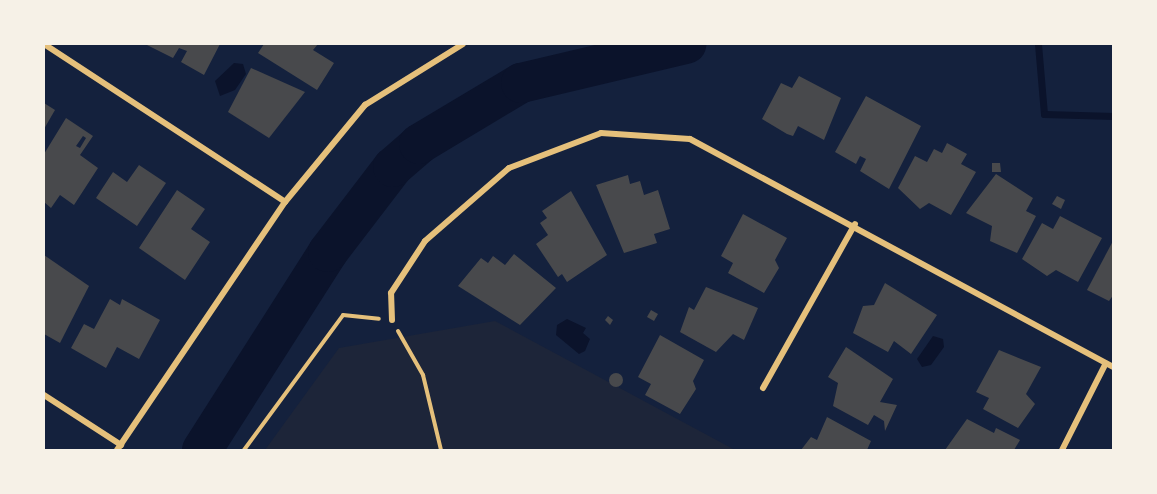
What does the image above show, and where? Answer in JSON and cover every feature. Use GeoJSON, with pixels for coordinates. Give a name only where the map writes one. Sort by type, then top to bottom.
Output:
{"type":"FeatureCollection","features":[{"type":"Feature","properties":{"kind":"street"},"geometry":{"type":"LineString","coordinates":[[44,44],[285,202]]}},
{"type":"Feature","properties":{"kind":"street"},"geometry":{"type":"LineString","coordinates":[[44,395],[119,447],[285,202],[365,105],[463,44]]}},
{"type":"Feature","properties":{"kind":"street"},"geometry":{"type":"LineString","coordinates":[[392,320],[391,293],[425,241],[509,168],[601,134],[690,139],[855,224],[1113,367]]}},
{"type":"Feature","properties":{"kind":"street"},"geometry":{"type":"LineString","coordinates":[[763,388],[855,224]]}},
{"type":"Feature","properties":{"kind":"street"},"geometry":{"type":"LineString","coordinates":[[1062,450],[1106,363]]}},
{"type":"Feature","properties":{"kind":"path"},"geometry":{"type":"LineString","coordinates":[[244,450],[343,315],[392,320],[423,375],[441,450]]}},
{"type":"Feature","properties":{"kind":"shaded area"},"geometry":{"type":"Polygon","coordinates":[[[234,63],[243,64],[246,74],[235,90],[220,96],[215,81],[234,63]]]}},
{"type":"Feature","properties":{"kind":"shaded area"},"geometry":{"type":"Polygon","coordinates":[[[567,319],[586,328],[583,333],[590,339],[585,351],[579,354],[556,335],[557,325],[567,319]]]}},
{"type":"Feature","properties":{"kind":"shaded area"},"geometry":{"type":"Polygon","coordinates":[[[495,321],[735,450],[265,450],[339,348],[495,321]]]}},
{"type":"Feature","properties":{"kind":"shaded area"},"geometry":{"type":"Polygon","coordinates":[[[933,336],[943,339],[944,347],[931,365],[922,367],[917,359],[933,336]]]}},
{"type":"Feature","properties":{"kind":"building"},"geometry":{"type":"Polygon","coordinates":[[[145,44],[220,44],[204,75],[181,62],[187,51],[179,48],[173,58],[145,44]]]}},
{"type":"Feature","properties":{"kind":"building"},"geometry":{"type":"Polygon","coordinates":[[[264,44],[318,44],[313,50],[334,63],[317,90],[258,53],[264,44]]]}},
{"type":"Feature","properties":{"kind":"building"},"geometry":{"type":"Polygon","coordinates":[[[251,68],[305,92],[269,138],[228,112],[251,68]]]}},
{"type":"Feature","properties":{"kind":"building"},"geometry":{"type":"Polygon","coordinates":[[[799,76],[841,98],[824,140],[798,126],[793,136],[787,134],[762,119],[781,83],[792,88],[799,76]]]}},
{"type":"Feature","properties":{"kind":"building"},"geometry":{"type":"Polygon","coordinates":[[[866,96],[921,126],[889,189],[860,171],[866,159],[860,156],[856,164],[835,152],[866,96]]]}},
{"type":"Feature","properties":{"kind":"building"},"geometry":{"type":"Polygon","coordinates":[[[44,103],[55,110],[44,129],[44,103]]]}},
{"type":"Feature","properties":{"kind":"building"},"geometry":{"type":"Polygon","coordinates":[[[66,118],[93,136],[80,155],[98,168],[74,205],[60,195],[51,208],[44,202],[44,154],[66,118]],[[83,136],[76,146],[80,148],[86,138],[83,136]]]}},
{"type":"Feature","properties":{"kind":"building"},"geometry":{"type":"Polygon","coordinates":[[[947,143],[967,154],[961,164],[976,172],[951,215],[929,203],[920,209],[898,188],[915,156],[927,162],[934,149],[942,153],[947,143]]]}},
{"type":"Feature","properties":{"kind":"building"},"geometry":{"type":"Polygon","coordinates":[[[992,163],[1000,163],[1001,172],[992,172],[992,163]]]}},
{"type":"Feature","properties":{"kind":"building"},"geometry":{"type":"Polygon","coordinates":[[[139,165],[166,183],[137,226],[96,198],[113,172],[127,182],[139,165]]]}},
{"type":"Feature","properties":{"kind":"building"},"geometry":{"type":"Polygon","coordinates":[[[996,174],[1033,198],[1026,211],[1036,216],[1017,253],[990,241],[992,226],[966,213],[996,174]]]}},
{"type":"Feature","properties":{"kind":"building"},"geometry":{"type":"Polygon","coordinates":[[[628,175],[630,184],[640,181],[644,195],[658,190],[670,229],[654,234],[657,243],[624,253],[596,185],[628,175]]]}},
{"type":"Feature","properties":{"kind":"building"},"geometry":{"type":"Polygon","coordinates":[[[177,190],[205,209],[191,229],[210,242],[185,280],[139,248],[177,190]]]}},
{"type":"Feature","properties":{"kind":"building"},"geometry":{"type":"Polygon","coordinates":[[[571,191],[607,255],[567,282],[562,274],[558,277],[536,244],[548,235],[540,223],[547,218],[542,211],[571,191]]]}},
{"type":"Feature","properties":{"kind":"building"},"geometry":{"type":"Polygon","coordinates":[[[1057,196],[1065,200],[1061,209],[1052,204],[1057,196]]]}},
{"type":"Feature","properties":{"kind":"building"},"geometry":{"type":"Polygon","coordinates":[[[743,214],[787,238],[775,260],[779,268],[764,293],[728,273],[733,263],[721,256],[743,214]]]}},
{"type":"Feature","properties":{"kind":"building"},"geometry":{"type":"Polygon","coordinates":[[[1060,216],[1102,238],[1078,282],[1056,270],[1047,276],[1022,259],[1042,223],[1053,229],[1060,216]]]}},
{"type":"Feature","properties":{"kind":"building"},"geometry":{"type":"Polygon","coordinates":[[[1114,239],[1114,294],[1109,301],[1087,290],[1114,239]]]}},
{"type":"Feature","properties":{"kind":"building"},"geometry":{"type":"Polygon","coordinates":[[[514,254],[556,288],[520,325],[458,286],[481,258],[488,263],[493,256],[505,265],[514,254]]]}},
{"type":"Feature","properties":{"kind":"building"},"geometry":{"type":"Polygon","coordinates":[[[44,255],[89,286],[60,343],[44,334],[44,255]]]}},
{"type":"Feature","properties":{"kind":"building"},"geometry":{"type":"Polygon","coordinates":[[[885,283],[937,315],[911,354],[894,341],[888,352],[853,333],[863,306],[874,305],[885,283]]]}},
{"type":"Feature","properties":{"kind":"building"},"geometry":{"type":"Polygon","coordinates":[[[706,287],[758,308],[744,340],[733,334],[716,352],[680,332],[689,307],[694,310],[706,287]]]}},
{"type":"Feature","properties":{"kind":"building"},"geometry":{"type":"Polygon","coordinates":[[[110,299],[120,305],[122,299],[160,320],[139,359],[117,347],[106,368],[71,348],[84,324],[94,329],[110,299]]]}},
{"type":"Feature","properties":{"kind":"building"},"geometry":{"type":"Polygon","coordinates":[[[651,310],[658,314],[654,321],[647,317],[651,310]]]}},
{"type":"Feature","properties":{"kind":"building"},"geometry":{"type":"Polygon","coordinates":[[[608,316],[613,320],[610,325],[605,320],[608,316]]]}},
{"type":"Feature","properties":{"kind":"building"},"geometry":{"type":"Polygon","coordinates":[[[660,335],[704,360],[693,381],[696,389],[680,414],[645,395],[651,384],[638,377],[660,335]]]}},
{"type":"Feature","properties":{"kind":"building"},"geometry":{"type":"Polygon","coordinates":[[[846,347],[893,379],[880,402],[897,405],[885,431],[884,421],[874,415],[868,425],[833,406],[838,383],[828,377],[846,347]]]}},
{"type":"Feature","properties":{"kind":"building"},"geometry":{"type":"Polygon","coordinates":[[[999,350],[1041,367],[1026,394],[1035,404],[1018,428],[983,409],[989,398],[976,392],[999,350]]]}},
{"type":"Feature","properties":{"kind":"building"},"geometry":{"type":"Polygon","coordinates":[[[616,373],[621,375],[623,380],[621,385],[616,387],[611,385],[609,380],[611,375],[616,373]]]}},
{"type":"Feature","properties":{"kind":"building"},"geometry":{"type":"Polygon","coordinates":[[[827,417],[871,441],[867,450],[801,450],[811,437],[817,440],[827,417]]]}},
{"type":"Feature","properties":{"kind":"building"},"geometry":{"type":"Polygon","coordinates":[[[967,419],[994,433],[996,428],[1020,440],[1014,450],[945,450],[967,419]]]}},
{"type":"Feature","properties":{"kind":"waterway"},"geometry":{"type":"LineString","coordinates":[[202,450],[328,252],[393,167],[419,144],[521,83],[686,44]]}},
{"type":"Feature","properties":{"kind":"waterway"},"geometry":{"type":"LineString","coordinates":[[1038,44],[1044,114],[1114,116]]}}]}
